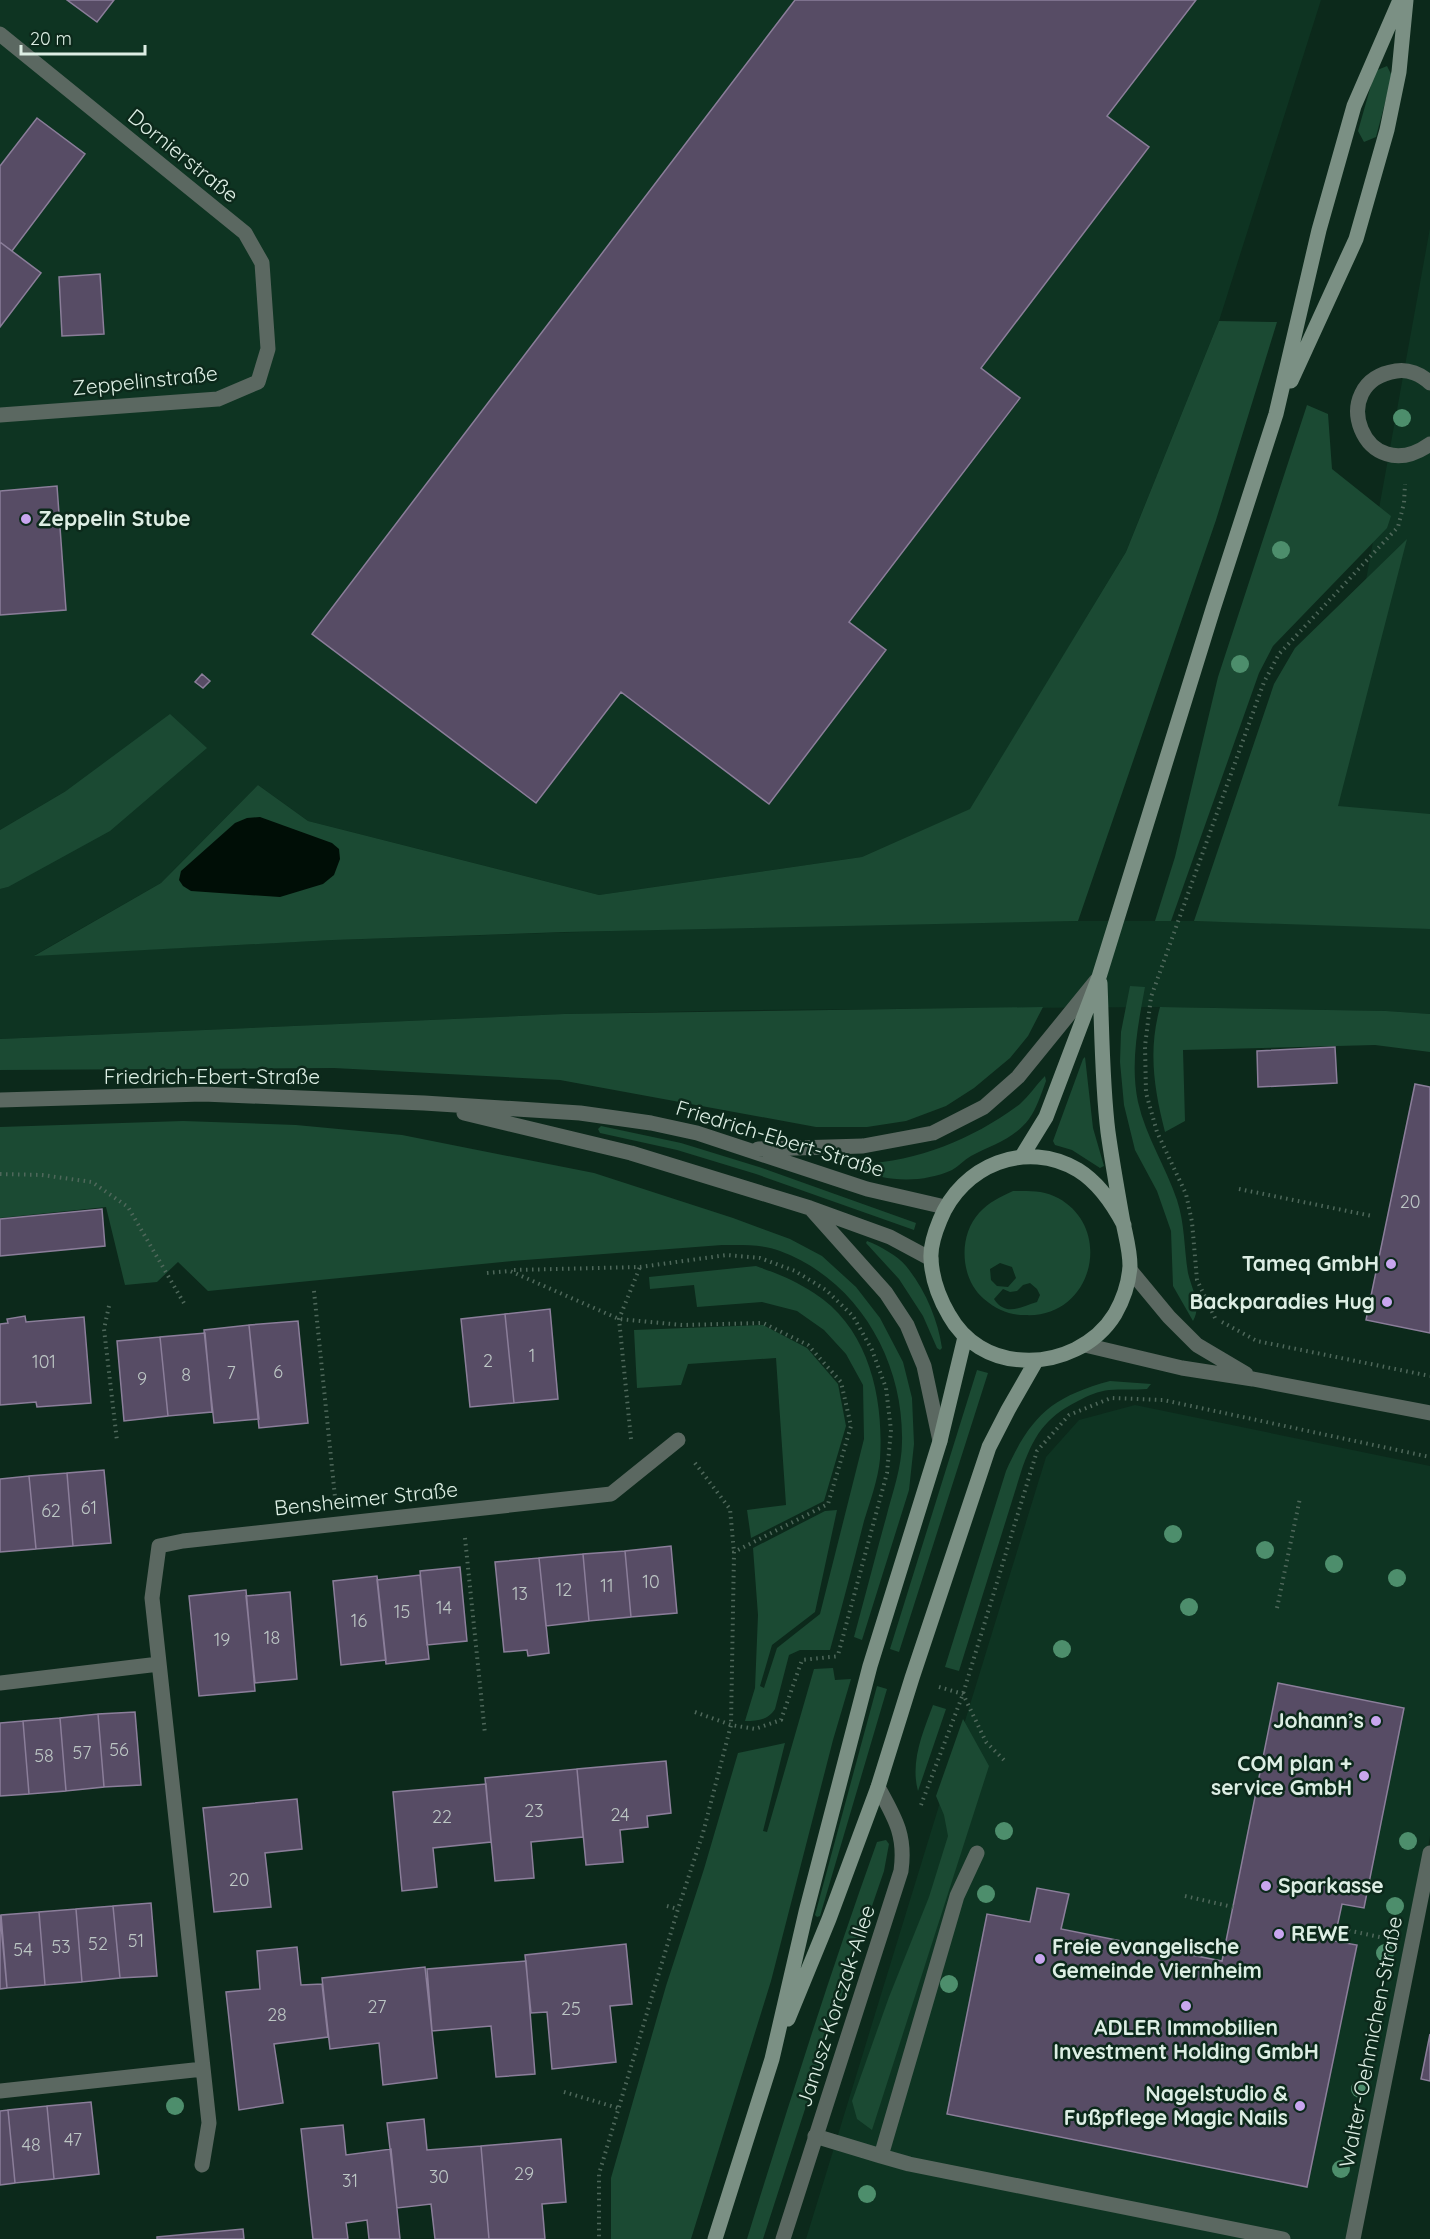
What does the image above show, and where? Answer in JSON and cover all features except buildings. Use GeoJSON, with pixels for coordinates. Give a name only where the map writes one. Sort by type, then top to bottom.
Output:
{"type":"FeatureCollection","features":[{"type":"Feature","properties":{"kind":"main road"},"geometry":{"type":"LineString","coordinates":[[1022,1156],[1046,1117],[1099,977],[1276,414],[1319,230],[1354,106],[1400,0]]}},
{"type":"Feature","properties":{"kind":"main road"},"geometry":{"type":"LineString","coordinates":[[1276,414],[1356,239],[1390,118],[1400,72],[1406,0]]}},
{"type":"Feature","properties":{"kind":"main road"},"geometry":{"type":"LineString","coordinates":[[1099,977],[1108,1128],[1129,1246],[1130,1270],[1125,1293],[1115,1314],[1085,1345],[1060,1356],[1036,1361],[1009,1359],[988,1352],[965,1337],[943,1305],[935,1282],[931,1248],[945,1207],[956,1191],[972,1176],[996,1164],[1022,1156],[1050,1159],[1078,1171],[1098,1186],[1112,1204],[1124,1226]]}},
{"type":"Feature","properties":{"kind":"main road"},"geometry":{"type":"LineString","coordinates":[[715,2239],[772,2059],[806,1912],[870,1666],[940,1441],[965,1337]]}},
{"type":"Feature","properties":{"kind":"main road"},"geometry":{"type":"LineString","coordinates":[[772,2059],[830,1919],[878,1787],[989,1447],[1036,1361]]}},
{"type":"Feature","properties":{"kind":"street","name":"Dornierstraße"},"geometry":{"type":"LineString","coordinates":[[0,34],[245,233],[262,263],[268,350]]}},
{"type":"Feature","properties":{"kind":"street","name":"Zeppelinstraße"},"geometry":{"type":"LineString","coordinates":[[0,415],[218,399],[258,382],[268,350]]}},
{"type":"Feature","properties":{"kind":"street"},"geometry":{"type":"LineString","coordinates":[[1429,380],[1416,373],[1402,370],[1388,372],[1365,388],[1359,402],[1357,416],[1360,429],[1367,442],[1379,451],[1392,456],[1407,456],[1420,452],[1430,444]]}},
{"type":"Feature","properties":{"kind":"street"},"geometry":{"type":"LineString","coordinates":[[748,1149],[863,1146],[933,1133],[984,1107],[1017,1077],[1099,977]]}},
{"type":"Feature","properties":{"kind":"street","name":"Friedrich-Ebert-Straße"},"geometry":{"type":"LineString","coordinates":[[0,1100],[203,1094],[424,1103],[580,1113],[651,1123],[698,1133],[867,1189],[945,1207]]}},
{"type":"Feature","properties":{"kind":"street","name":"Friedrich-Ebert-Straße"},"geometry":{"type":"LineString","coordinates":[[424,1103],[632,1153],[810,1208],[891,1237],[931,1260]]}},
{"type":"Feature","properties":{"kind":"street"},"geometry":{"type":"LineString","coordinates":[[810,1208],[886,1293],[907,1325],[924,1366],[940,1441]]}},
{"type":"Feature","properties":{"kind":"street"},"geometry":{"type":"LineString","coordinates":[[1130,1270],[1169,1317],[1197,1345],[1253,1379]]}},
{"type":"Feature","properties":{"kind":"street"},"geometry":{"type":"LineString","coordinates":[[1085,1345],[1182,1368],[1253,1379],[1430,1413]]}},
{"type":"Feature","properties":{"kind":"street","name":"Bensheimer Straße"},"geometry":{"type":"LineString","coordinates":[[202,2165],[209,2123],[152,1598],[159,1546],[183,1541],[338,1523],[611,1494],[678,1440]]}},
{"type":"Feature","properties":{"kind":"street"},"geometry":{"type":"LineString","coordinates":[[0,1683],[159,1664]]}},
{"type":"Feature","properties":{"kind":"street","name":"Janusz-Korczak-Allee"},"geometry":{"type":"LineString","coordinates":[[783,2239],[901,1871],[904,1851],[899,1826],[878,1787]]}},
{"type":"Feature","properties":{"kind":"street"},"geometry":{"type":"LineString","coordinates":[[881,2156],[957,1896],[977,1853]]}},
{"type":"Feature","properties":{"kind":"street","name":"Walter-Oehmichen-Straße"},"geometry":{"type":"LineString","coordinates":[[1353,2239],[1430,1853]]}},
{"type":"Feature","properties":{"kind":"street"},"geometry":{"type":"LineString","coordinates":[[0,2091],[203,2069]]}},
{"type":"Feature","properties":{"kind":"street"},"geometry":{"type":"LineString","coordinates":[[815,2136],[909,2164],[1283,2239]]}},
{"type":"Feature","properties":{"kind":"path"},"geometry":{"type":"LineString","coordinates":[[1407,456],[1404,503],[1398,527],[1279,654],[1264,682],[1151,997],[1144,1046],[1146,1094],[1157,1132],[1186,1194],[1192,1222],[1197,1280],[1214,1318],[1257,1341],[1292,1350],[1430,1376]]}},
{"type":"Feature","properties":{"kind":"path"},"geometry":{"type":"LineString","coordinates":[[0,1174],[42,1175],[92,1182],[128,1207],[185,1305]]}},
{"type":"Feature","properties":{"kind":"path"},"geometry":{"type":"LineString","coordinates":[[1239,1189],[1372,1216]]}},
{"type":"Feature","properties":{"kind":"path"},"geometry":{"type":"LineString","coordinates":[[487,1273],[640,1267],[727,1255],[760,1258],[795,1271],[826,1290],[853,1316],[872,1350],[885,1388],[891,1430],[887,1473],[838,1655],[802,1660],[781,1720],[755,1729],[731,1725],[695,1712]]}},
{"type":"Feature","properties":{"kind":"path"},"geometry":{"type":"LineString","coordinates":[[635,1476],[619,1318],[640,1267]]}},
{"type":"Feature","properties":{"kind":"path"},"geometry":{"type":"LineString","coordinates":[[510,1271],[619,1318],[682,1325],[764,1323],[808,1345],[841,1382],[851,1425],[828,1504],[734,1552]]}},
{"type":"Feature","properties":{"kind":"path"},"geometry":{"type":"LineString","coordinates":[[314,1292],[338,1523]]}},
{"type":"Feature","properties":{"kind":"path"},"geometry":{"type":"LineString","coordinates":[[109,1306],[104,1329],[117,1441]]}},
{"type":"Feature","properties":{"kind":"path"},"geometry":{"type":"LineString","coordinates":[[904,1851],[963,1694],[1037,1451],[1069,1415],[1111,1398],[1163,1400],[1430,1457]]}},
{"type":"Feature","properties":{"kind":"path"},"geometry":{"type":"LineString","coordinates":[[599,2239],[599,2174],[703,1833],[731,1725],[734,1552],[730,1509],[678,1440]]}},
{"type":"Feature","properties":{"kind":"path"},"geometry":{"type":"LineString","coordinates":[[1277,1608],[1300,1498]]}},
{"type":"Feature","properties":{"kind":"path"},"geometry":{"type":"LineString","coordinates":[[462,1510],[485,1734]]}},
{"type":"Feature","properties":{"kind":"path"},"geometry":{"type":"LineString","coordinates":[[963,1694],[986,1742],[1005,1761]]}},
{"type":"Feature","properties":{"kind":"path"},"geometry":{"type":"LineString","coordinates":[[1185,1896],[1233,1907]]}},
{"type":"Feature","properties":{"kind":"path"},"geometry":{"type":"LineString","coordinates":[[667,1906],[678,1909]]}},
{"type":"Feature","properties":{"kind":"path"},"geometry":{"type":"LineString","coordinates":[[1337,1928],[1412,1944]]}},
{"type":"Feature","properties":{"kind":"path"},"geometry":{"type":"LineString","coordinates":[[564,2092],[618,2108]]}},
{"type":"Feature","properties":{"kind":"shaded area"},"geometry":{"type":"Polygon","coordinates":[[[0,0],[1321,0],[1219,321],[1126,552],[971,809],[862,857],[599,895],[308,821],[258,785],[161,883],[35,955],[333,940],[736,927],[1078,921],[1194,921],[1380,926],[1430,929],[1430,1014],[1386,1011],[1160,1007],[751,1010],[564,1014],[0,1039],[0,889],[8,887],[66,791],[0,830],[0,0]]]}},
{"type":"Feature","properties":{"kind":"shaded area"},"geometry":{"type":"Polygon","coordinates":[[[1387,66],[1392,76],[1376,137],[1364,142],[1358,131],[1375,71],[1387,66]]]}},
{"type":"Feature","properties":{"kind":"shaded area"},"geometry":{"type":"Polygon","coordinates":[[[1430,228],[1430,833],[1311,825],[1366,580],[1430,228]]]}},
{"type":"Feature","properties":{"kind":"shaded area"},"geometry":{"type":"Polygon","coordinates":[[[1219,321],[1277,322],[1216,520],[1078,921],[565,932],[333,940],[34,956],[161,883],[258,785],[308,821],[599,895],[862,857],[970,809],[1126,552],[1219,321]]]}},
{"type":"Feature","properties":{"kind":"shaded area"},"geometry":{"type":"Polygon","coordinates":[[[1307,405],[1328,414],[1332,469],[1391,516],[1387,528],[1273,646],[1259,673],[1171,921],[1155,921],[1175,857],[1218,677],[1307,405]]]}},
{"type":"Feature","properties":{"kind":"shaded area"},"geometry":{"type":"Polygon","coordinates":[[[1407,539],[1338,806],[1430,814],[1430,929],[1194,921],[1274,684],[1295,648],[1407,539]]]}},
{"type":"Feature","properties":{"kind":"shaded area"},"geometry":{"type":"Polygon","coordinates":[[[170,714],[207,748],[110,831],[8,887],[0,889],[0,830],[66,791],[170,714]]]}},
{"type":"Feature","properties":{"kind":"shaded area"},"geometry":{"type":"Polygon","coordinates":[[[260,817],[332,843],[339,849],[340,859],[334,875],[323,884],[280,897],[191,891],[183,886],[179,880],[181,871],[235,823],[247,818],[260,817]]]}},
{"type":"Feature","properties":{"kind":"shaded area"},"geometry":{"type":"Polygon","coordinates":[[[1130,986],[1145,987],[1135,1059],[1138,1102],[1180,1209],[1188,1273],[1197,1309],[1193,1321],[1173,1286],[1171,1231],[1157,1191],[1135,1150],[1124,1105],[1120,1062],[1121,1032],[1130,986]]]}},
{"type":"Feature","properties":{"kind":"shaded area"},"geometry":{"type":"Polygon","coordinates":[[[1043,1007],[1028,1036],[1010,1058],[974,1088],[946,1106],[906,1121],[867,1127],[816,1127],[560,1080],[334,1068],[0,1070],[0,1039],[564,1014],[1043,1007]]]}},
{"type":"Feature","properties":{"kind":"shaded area"},"geometry":{"type":"Polygon","coordinates":[[[1160,1007],[1386,1011],[1430,1014],[1430,1052],[1375,1045],[1183,1050],[1185,1121],[1165,1132],[1155,1085],[1153,1055],[1160,1007]]]}},
{"type":"Feature","properties":{"kind":"shaded area"},"geometry":{"type":"Polygon","coordinates":[[[1085,1057],[1093,1128],[1104,1166],[1100,1168],[1072,1150],[1055,1145],[1053,1141],[1085,1057]]]}},
{"type":"Feature","properties":{"kind":"shaded area"},"geometry":{"type":"Polygon","coordinates":[[[1045,1076],[1046,1081],[1037,1106],[1023,1126],[1009,1137],[971,1156],[952,1170],[929,1177],[904,1180],[868,1173],[857,1168],[857,1165],[861,1164],[883,1162],[924,1153],[964,1138],[1020,1104],[1045,1076]]]}},
{"type":"Feature","properties":{"kind":"shaded area"},"geometry":{"type":"Polygon","coordinates":[[[183,1121],[296,1125],[402,1135],[594,1173],[733,1218],[790,1239],[822,1256],[856,1287],[880,1318],[903,1362],[912,1398],[914,1444],[909,1490],[862,1640],[854,1637],[899,1471],[902,1451],[901,1412],[895,1382],[885,1354],[871,1327],[853,1303],[832,1282],[808,1264],[780,1251],[759,1246],[722,1245],[512,1261],[208,1291],[178,1262],[157,1282],[125,1285],[106,1207],[0,1218],[0,1127],[183,1121]]]}},
{"type":"Feature","properties":{"kind":"shaded area"},"geometry":{"type":"Polygon","coordinates":[[[601,1126],[681,1143],[759,1167],[916,1223],[914,1230],[756,1174],[677,1150],[600,1133],[598,1129],[601,1126]]]}},
{"type":"Feature","properties":{"kind":"shaded area"},"geometry":{"type":"Polygon","coordinates":[[[1013,1191],[1042,1192],[1053,1195],[1076,1212],[1086,1230],[1090,1250],[1088,1270],[1080,1288],[1066,1303],[1048,1312],[1019,1315],[998,1309],[976,1291],[966,1269],[965,1245],[972,1222],[987,1206],[1013,1191]],[[1000,1263],[990,1269],[991,1280],[997,1286],[1008,1287],[1016,1278],[1012,1267],[1000,1263]],[[1030,1283],[1023,1285],[1017,1291],[1010,1292],[1003,1289],[994,1299],[1003,1308],[1008,1309],[1037,1302],[1040,1295],[1030,1283]]]}},
{"type":"Feature","properties":{"kind":"shaded area"},"geometry":{"type":"Polygon","coordinates":[[[867,1241],[894,1255],[913,1275],[934,1316],[942,1348],[940,1350],[923,1316],[899,1279],[866,1243],[867,1241]]]}},
{"type":"Feature","properties":{"kind":"shaded area"},"geometry":{"type":"Polygon","coordinates":[[[756,1266],[814,1293],[833,1308],[848,1325],[869,1366],[879,1412],[881,1436],[878,1475],[830,1650],[800,1650],[789,1655],[775,1709],[769,1716],[762,1719],[745,1721],[755,1688],[758,1615],[753,1548],[825,1511],[837,1510],[815,1612],[772,1645],[760,1686],[764,1688],[777,1648],[820,1614],[864,1439],[863,1385],[846,1354],[824,1330],[797,1311],[762,1302],[697,1307],[694,1285],[650,1289],[649,1277],[756,1266]]]}},
{"type":"Feature","properties":{"kind":"shaded area"},"geometry":{"type":"Polygon","coordinates":[[[763,1325],[807,1348],[838,1384],[846,1426],[824,1501],[751,1538],[747,1510],[786,1505],[776,1358],[688,1364],[681,1385],[637,1388],[634,1330],[763,1325]]]}},
{"type":"Feature","properties":{"kind":"shaded area"},"geometry":{"type":"Polygon","coordinates":[[[977,1370],[988,1373],[899,1652],[890,1649],[977,1370]]]}},
{"type":"Feature","properties":{"kind":"shaded area"},"geometry":{"type":"Polygon","coordinates":[[[1110,1381],[1151,1384],[1147,1389],[1109,1390],[1089,1396],[1056,1414],[1041,1430],[1021,1472],[959,1671],[945,1667],[1006,1471],[1024,1436],[1045,1411],[1058,1402],[1072,1394],[1110,1381]]]}},
{"type":"Feature","properties":{"kind":"shaded area"},"geometry":{"type":"Polygon","coordinates":[[[1135,1405],[1430,1466],[1430,1836],[1412,1944],[1350,2239],[806,2239],[1046,1457],[1079,1420],[1135,1405]]]}},
{"type":"Feature","properties":{"kind":"shaded area"},"geometry":{"type":"Polygon","coordinates":[[[833,1668],[835,1680],[851,1679],[771,1981],[691,2239],[611,2239],[611,2178],[666,1986],[738,1753],[785,1743],[763,1831],[767,1832],[814,1669],[833,1668]]]}},
{"type":"Feature","properties":{"kind":"shaded area"},"geometry":{"type":"Polygon","coordinates":[[[877,1686],[887,1689],[820,1916],[817,1917],[815,1915],[877,1686]]]}},
{"type":"Feature","properties":{"kind":"shaded area"},"geometry":{"type":"Polygon","coordinates":[[[933,1705],[946,1709],[918,1791],[917,1758],[933,1705]]]}},
{"type":"Feature","properties":{"kind":"shaded area"},"geometry":{"type":"Polygon","coordinates":[[[963,1719],[989,1766],[872,2130],[857,2119],[852,2101],[889,1997],[929,1897],[948,1836],[944,1815],[936,1796],[963,1719]]]}},
{"type":"Feature","properties":{"kind":"shaded area"},"geometry":{"type":"Polygon","coordinates":[[[886,1840],[889,1844],[884,1871],[763,2239],[747,2239],[810,2040],[877,1842],[886,1840]]]}},
{"type":"Feature","properties":{"kind":"place","name":"Zeppelin Stube"},"geometry":{"type":"Point","coordinates":[26,519]}},
{"type":"Feature","properties":{"kind":"place","name":"Tameq GmbH"},"geometry":{"type":"Point","coordinates":[1391,1264]}},
{"type":"Feature","properties":{"kind":"place","name":"Backparadies Hug"},"geometry":{"type":"Point","coordinates":[1387,1302]}},
{"type":"Feature","properties":{"kind":"place","name":"Johann’s"},"geometry":{"type":"Point","coordinates":[1376,1721]}},
{"type":"Feature","properties":{"kind":"place","name":"COM plan + service GmbH"},"geometry":{"type":"Point","coordinates":[1364,1776]}},
{"type":"Feature","properties":{"kind":"place","name":"Sparkasse"},"geometry":{"type":"Point","coordinates":[1266,1886]}},
{"type":"Feature","properties":{"kind":"place","name":"REWE"},"geometry":{"type":"Point","coordinates":[1279,1934]}},
{"type":"Feature","properties":{"kind":"place","name":"Freie evangelische Gemeinde Viernheim"},"geometry":{"type":"Point","coordinates":[1040,1959]}},
{"type":"Feature","properties":{"kind":"place","name":"ADLER Immobilien Investment Holding GmbH"},"geometry":{"type":"Point","coordinates":[1186,2006]}},
{"type":"Feature","properties":{"kind":"place","name":"Nagelstudio & Fußpflege Magic Nails"},"geometry":{"type":"Point","coordinates":[1300,2106]}}]}
